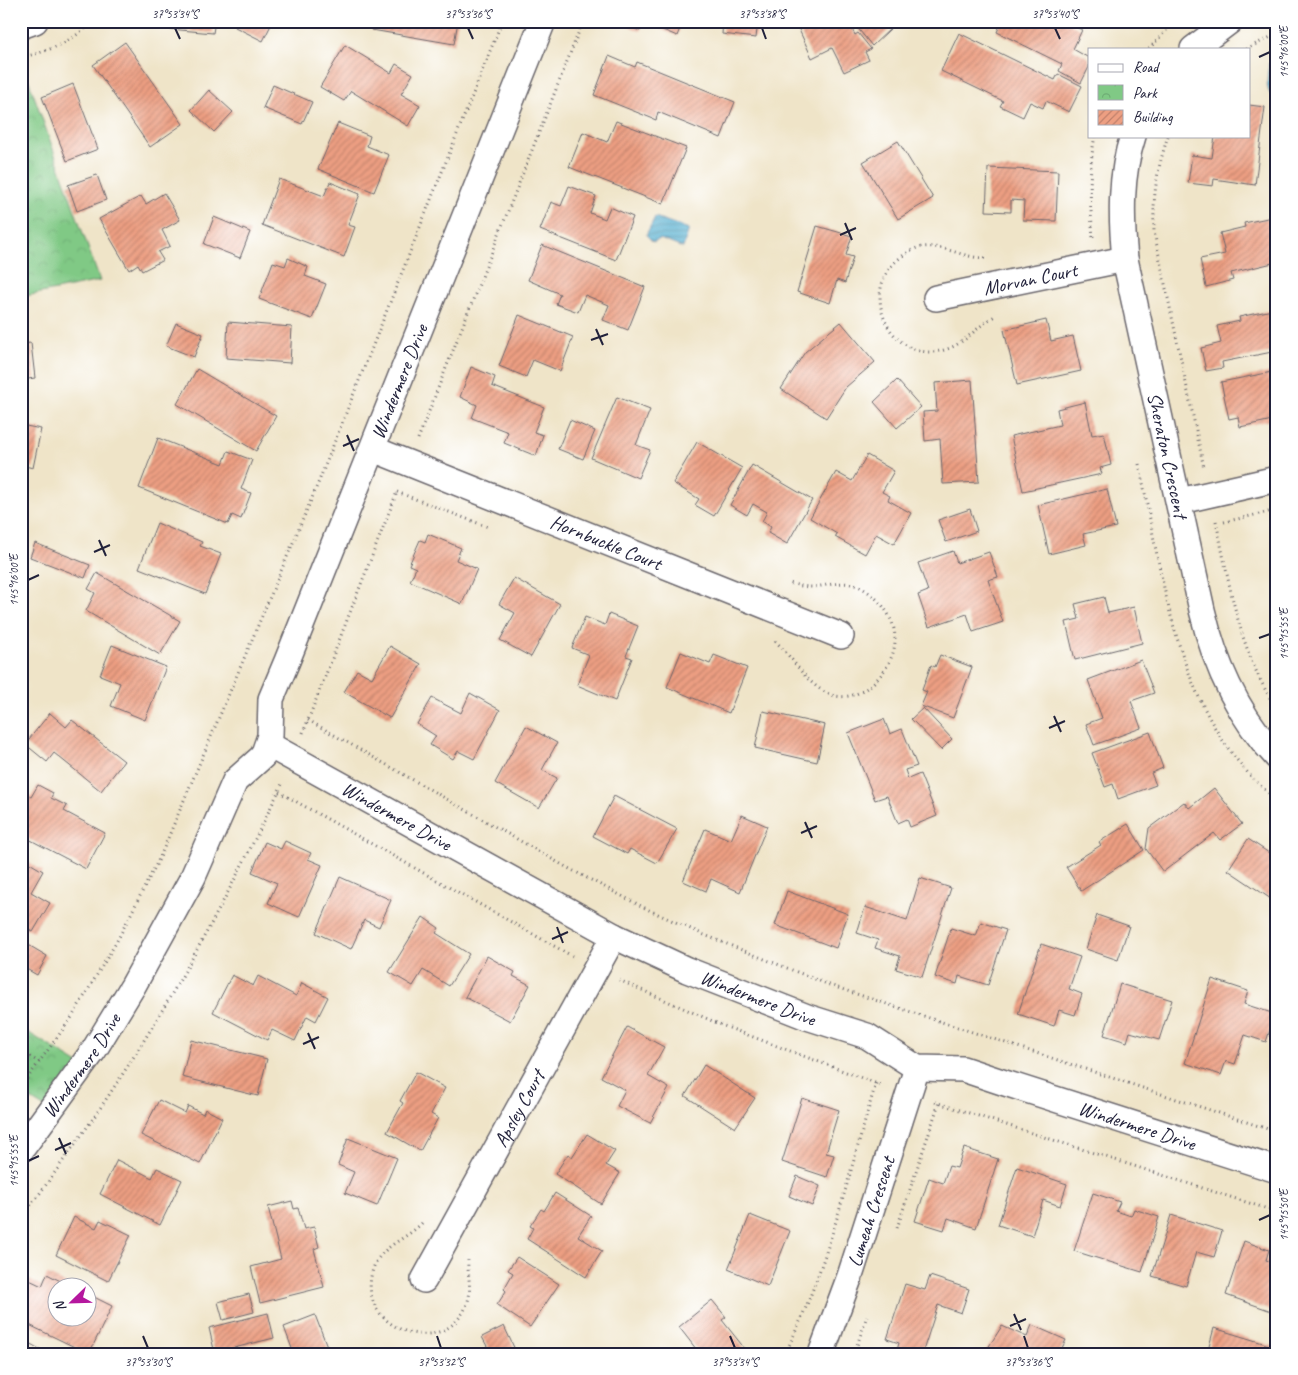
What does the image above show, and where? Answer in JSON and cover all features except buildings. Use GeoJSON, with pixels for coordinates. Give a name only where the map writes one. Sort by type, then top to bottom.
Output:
{"type":"FeatureCollection","features":[{"type":"Feature","properties":{"kind":"street"},"geometry":{"type":"LineString","coordinates":[[21,26],[36,21]]}},
{"type":"Feature","properties":{"kind":"street","name":"Windermere Drive"},"geometry":{"type":"LineString","coordinates":[[21,1150],[94,1050],[133,986],[193,877],[235,781],[258,762],[268,745],[270,708],[274,690],[373,449],[543,21]]}},
{"type":"Feature","properties":{"kind":"street"},"geometry":{"type":"LineString","coordinates":[[1194,48],[1230,21]]}},
{"type":"Feature","properties":{"kind":"street","name":"Sheraton Crescent"},"geometry":{"type":"LineString","coordinates":[[1133,138],[1123,184],[1122,222],[1125,258],[1180,500],[1202,610],[1213,653],[1222,675],[1251,728],[1277,757]]}},
{"type":"Feature","properties":{"kind":"street","name":"Morvan Court"},"geometry":{"type":"LineString","coordinates":[[936,298],[1125,258]]}},
{"type":"Feature","properties":{"kind":"street","name":"Hornbuckle Court"},"geometry":{"type":"LineString","coordinates":[[373,449],[841,636]]}},
{"type":"Feature","properties":{"kind":"street"},"geometry":{"type":"LineString","coordinates":[[1180,500],[1277,479]]}},
{"type":"Feature","properties":{"kind":"street","name":"Windermere Drive"},"geometry":{"type":"LineString","coordinates":[[268,745],[614,936],[728,987],[825,1023],[867,1036],[917,1068],[963,1068],[975,1071],[1005,1083],[1277,1170]]}},
{"type":"Feature","properties":{"kind":"street","name":"Apsley Court"},"geometry":{"type":"LineString","coordinates":[[424,1280],[614,936]]}},
{"type":"Feature","properties":{"kind":"street","name":"Lumeah Crescent"},"geometry":{"type":"LineString","coordinates":[[822,1354],[850,1276],[917,1068]]}},
{"type":"Feature","properties":{"kind":"path"},"geometry":{"type":"LineString","coordinates":[[21,57],[52,48],[74,36],[93,21]]}},
{"type":"Feature","properties":{"kind":"path"},"geometry":{"type":"LineString","coordinates":[[21,1087],[72,1017],[117,941],[160,857],[316,486],[502,21]]}},
{"type":"Feature","properties":{"kind":"path"},"geometry":{"type":"LineString","coordinates":[[416,443],[583,21]]}},
{"type":"Feature","properties":{"kind":"path"},"geometry":{"type":"LineString","coordinates":[[1150,48],[1175,21]]}},
{"type":"Feature","properties":{"kind":"path"},"geometry":{"type":"LineString","coordinates":[[1248,48],[1277,34]]}},
{"type":"Feature","properties":{"kind":"path"},"geometry":{"type":"LineString","coordinates":[[1093,242],[1089,194],[1090,163],[1096,138]]}},
{"type":"Feature","properties":{"kind":"path"},"geometry":{"type":"LineString","coordinates":[[1167,138],[1153,197],[1154,232],[1205,472]]}},
{"type":"Feature","properties":{"kind":"path"},"geometry":{"type":"LineString","coordinates":[[302,734],[399,487]]}},
{"type":"Feature","properties":{"kind":"path"},"geometry":{"type":"LineString","coordinates":[[1216,524],[1277,510]]}},
{"type":"Feature","properties":{"kind":"path"},"geometry":{"type":"LineString","coordinates":[[1215,518],[1238,621],[1251,663],[1277,709]]}},
{"type":"Feature","properties":{"kind":"path"},"geometry":{"type":"LineString","coordinates":[[308,720],[566,867],[649,910],[702,934],[832,986],[1277,1132]]}},
{"type":"Feature","properties":{"kind":"path"},"geometry":{"type":"LineString","coordinates":[[21,1217],[95,1116],[149,1035],[202,945],[251,852],[284,781]]}},
{"type":"Feature","properties":{"kind":"path"},"geometry":{"type":"LineString","coordinates":[[278,792],[576,959]]}},
{"type":"Feature","properties":{"kind":"path"},"geometry":{"type":"LineString","coordinates":[[615,978],[732,1029],[890,1088]]}},
{"type":"Feature","properties":{"kind":"path"},"geometry":{"type":"LineString","coordinates":[[21,1052],[39,1062]]}},
{"type":"Feature","properties":{"kind":"path"},"geometry":{"type":"LineString","coordinates":[[785,1354],[798,1327],[832,1233],[876,1083]]}},
{"type":"Feature","properties":{"kind":"path"},"geometry":{"type":"LineString","coordinates":[[928,1100],[1277,1212]]}},
{"type":"Feature","properties":{"kind":"green space"},"geometry":{"type":"Polygon","coordinates":[[[21,59],[100,281],[21,297],[21,59]]]}},
{"type":"Feature","properties":{"kind":"green space"},"geometry":{"type":"Polygon","coordinates":[[[21,1028],[82,1066],[50,1111],[21,1093],[21,1028]]]}},
{"type":"Feature","properties":{"kind":"water"},"geometry":{"type":"Polygon","coordinates":[[[1277,56],[1277,99],[1273,97],[1268,89],[1267,78],[1269,63],[1277,56]]]}},
{"type":"Feature","properties":{"kind":"water"},"geometry":{"type":"Polygon","coordinates":[[[655,217],[689,229],[683,248],[660,239],[653,242],[646,235],[655,217]]]}}]}
